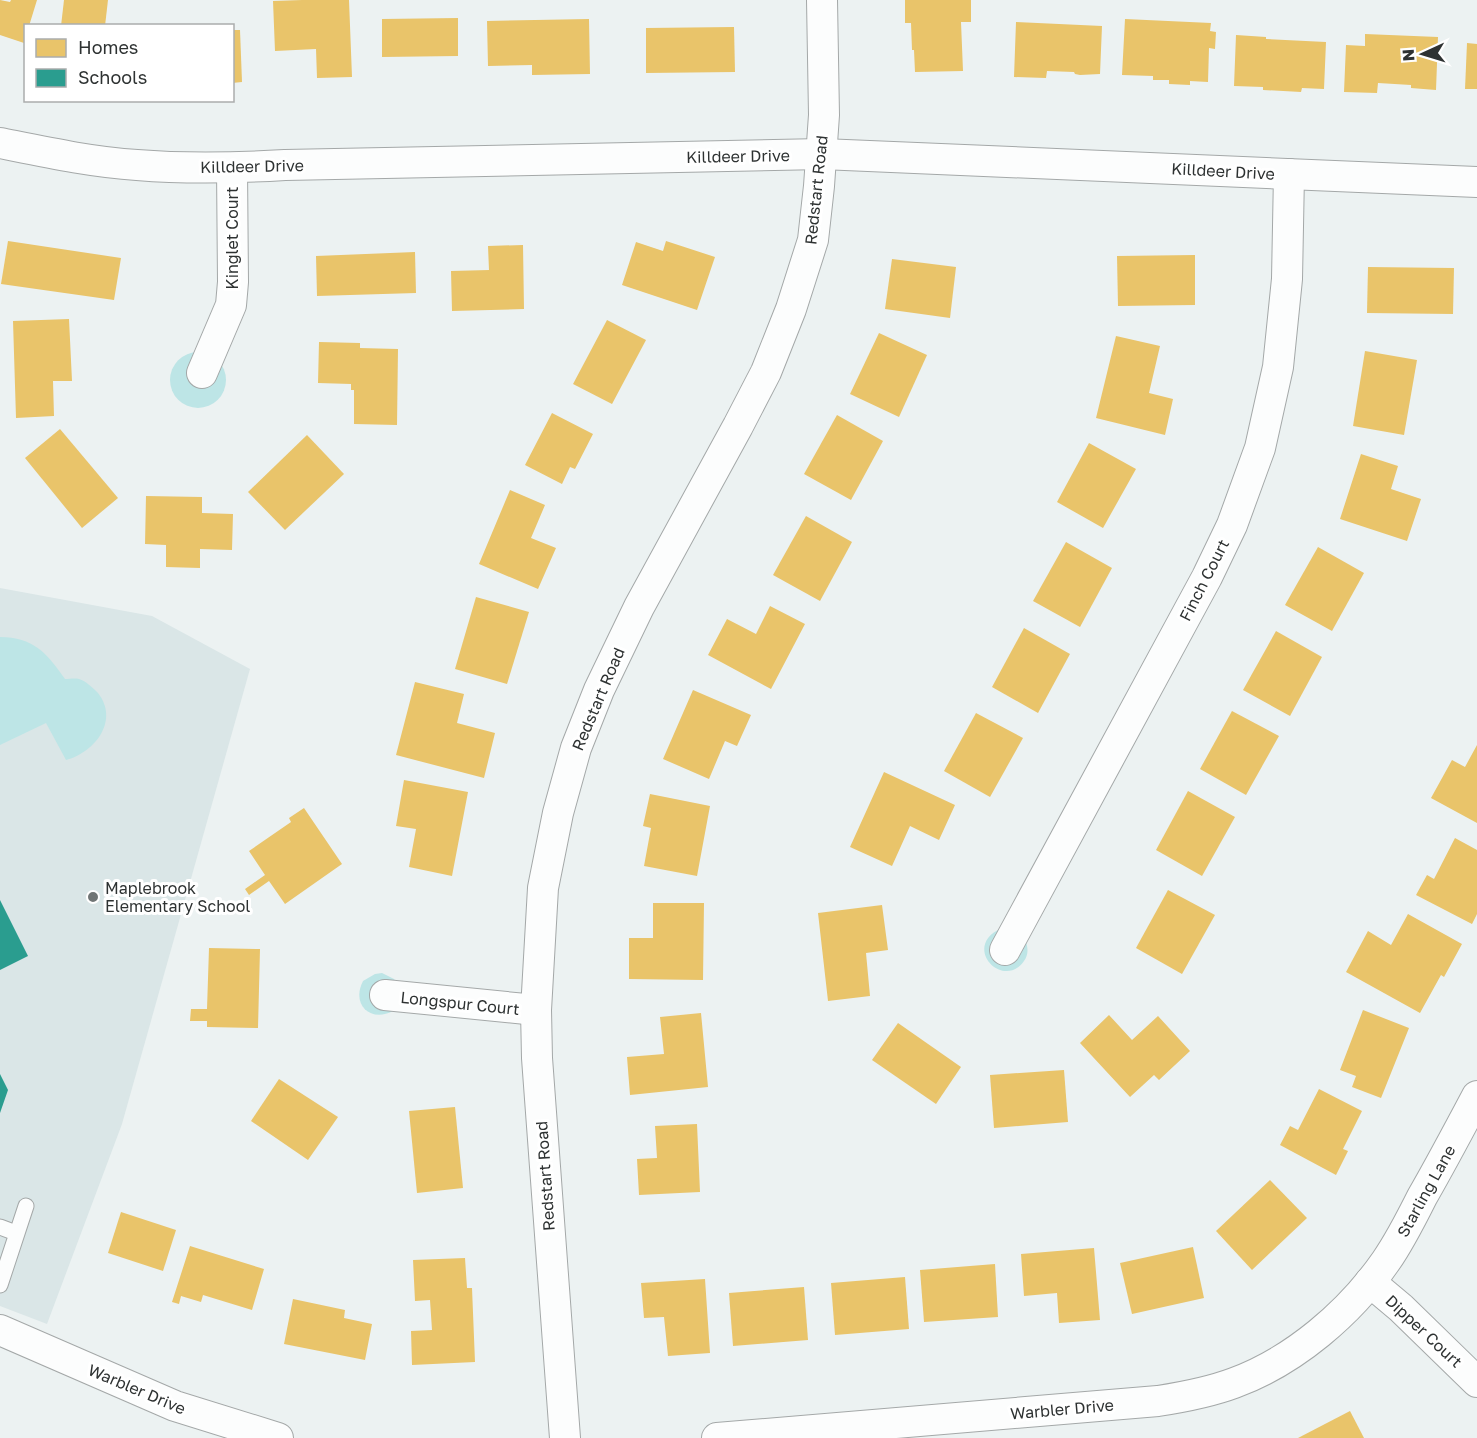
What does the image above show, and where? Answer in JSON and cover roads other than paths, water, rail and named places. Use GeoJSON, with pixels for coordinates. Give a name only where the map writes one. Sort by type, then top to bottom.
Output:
{"type":"FeatureCollection","features":[{"type":"Feature","properties":{"kind":"street","name":"Redstart Road"},"geometry":{"type":"LineString","coordinates":[[565,1438],[537,1058],[536,1010],[543,888],[558,813],[576,748],[599,690],[639,607],[765,372],[791,309],[813,240],[824,115],[822,0]]}},
{"type":"Feature","properties":{"kind":"street","name":"Killdeer Drive"},"geometry":{"type":"LineString","coordinates":[[0,143],[76,158],[135,165],[232,168],[822,154],[1477,182]]}},
{"type":"Feature","properties":{"kind":"street","name":"Kinglet Court"},"geometry":{"type":"LineString","coordinates":[[202,373],[231,305],[233,282],[232,168]]}},
{"type":"Feature","properties":{"kind":"street","name":"Finch Court"},"geometry":{"type":"LineString","coordinates":[[1005,950],[1208,577],[1236,514],[1260,448],[1278,368],[1287,279],[1289,174]]}},
{"type":"Feature","properties":{"kind":"street","name":"Longspur Court"},"geometry":{"type":"LineString","coordinates":[[385,995],[536,1010]]}},
{"type":"Feature","properties":{"kind":"street","name":"Starling Lane"},"geometry":{"type":"LineString","coordinates":[[1370,1282],[1403,1232],[1477,1096]]}},
{"type":"Feature","properties":{"kind":"street","name":"Dipper Court"},"geometry":{"type":"LineString","coordinates":[[1370,1282],[1401,1308],[1477,1382]]}},
{"type":"Feature","properties":{"kind":"street","name":"Warbler Drive"},"geometry":{"type":"LineString","coordinates":[[717,1438],[1158,1401],[1191,1396],[1234,1383],[1269,1367],[1338,1315],[1370,1282]]}},
{"type":"Feature","properties":{"kind":"street","name":"Warbler Drive"},"geometry":{"type":"LineString","coordinates":[[0,1330],[175,1406],[278,1438]]}},
{"type":"Feature","properties":{"kind":"lane"},"geometry":{"type":"LineString","coordinates":[[0,1285],[26,1206]]}},
{"type":"Feature","properties":{"kind":"lane"},"geometry":{"type":"LineString","coordinates":[[0,1227],[16,1233]]}},
{"type":"Feature","properties":{"kind":"place","name":"Maplebrook Elementary School"},"geometry":{"type":"Point","coordinates":[93,897]}}]}
